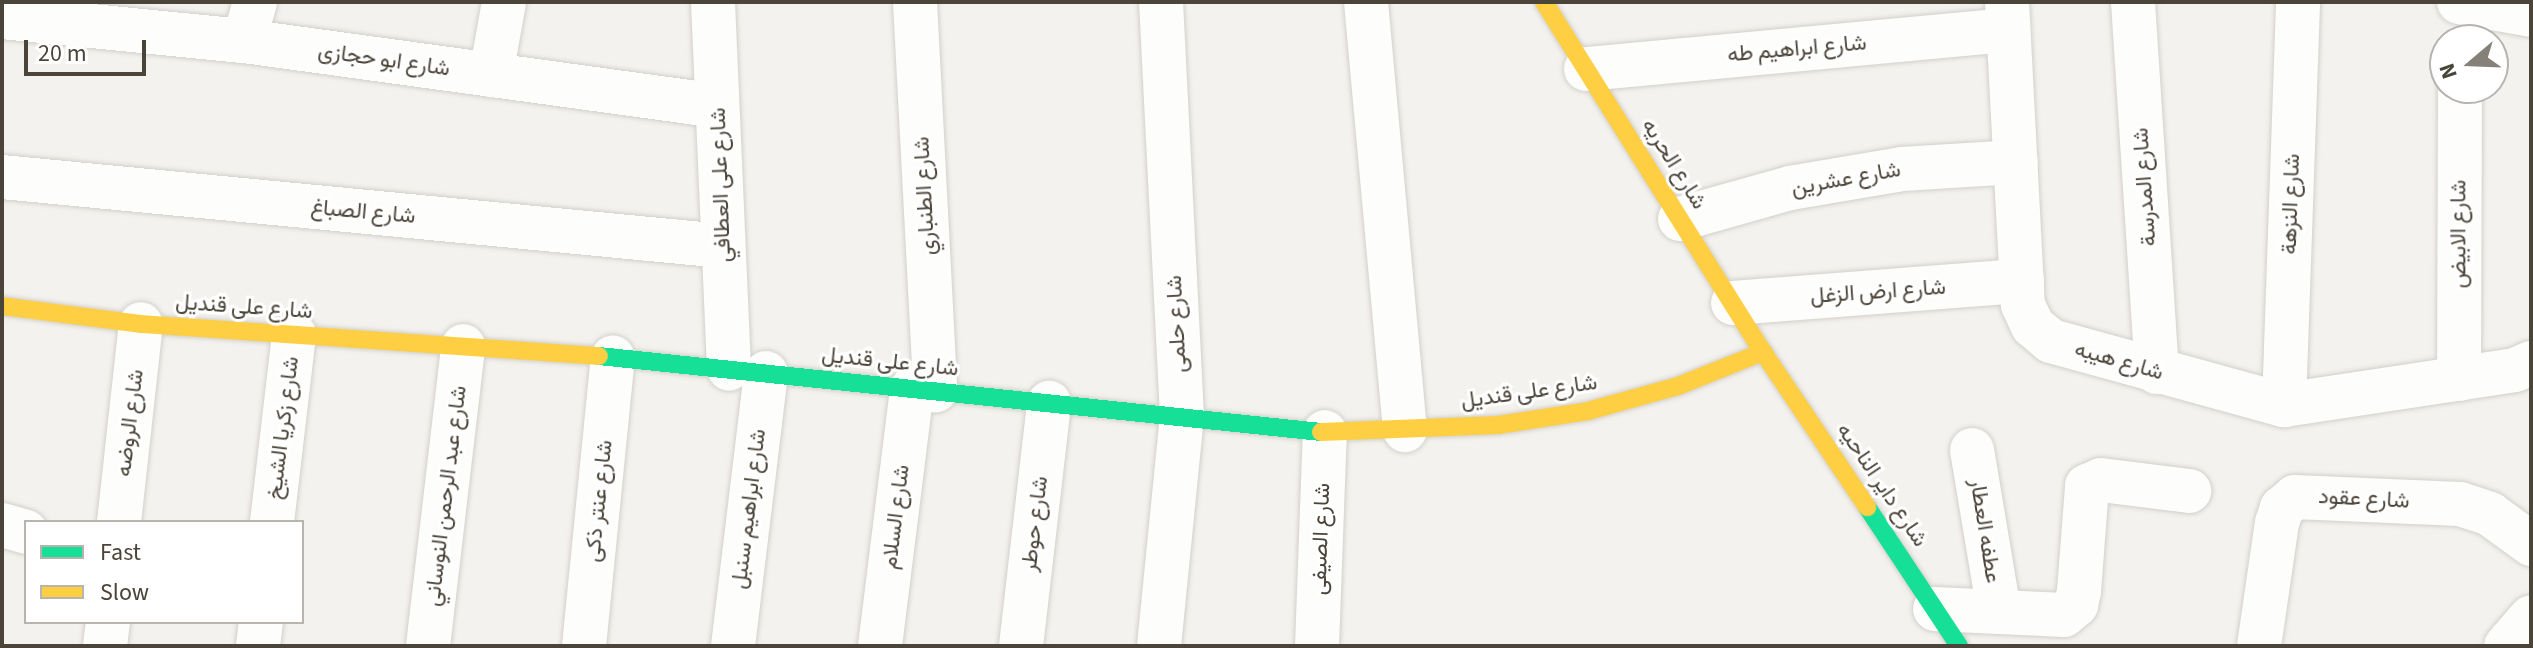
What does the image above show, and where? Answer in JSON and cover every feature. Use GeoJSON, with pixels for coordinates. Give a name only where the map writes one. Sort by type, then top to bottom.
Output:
{"type":"FeatureCollection","features":[{"type":"Feature","properties":{"kind":"street"},"geometry":{"type":"LineString","coordinates":[[491,75],[504,2]]}},
{"type":"Feature","properties":{"kind":"street","name":"شارع على العطافي"},"geometry":{"type":"LineString","coordinates":[[713,2],[723,246],[747,371]]}},
{"type":"Feature","properties":{"kind":"street","name":"شارع الطنباري"},"geometry":{"type":"LineString","coordinates":[[915,2],[924,389]]}},
{"type":"Feature","properties":{"kind":"street","name":"شارع حلمى"},"geometry":{"type":"LineString","coordinates":[[1159,646],[1182,416],[1161,2]]}},
{"type":"Feature","properties":{"kind":"street"},"geometry":{"type":"LineString","coordinates":[[1366,2],[1405,430]]}},
{"type":"Feature","properties":{"kind":"street","name":"شارع الحريه"},"geometry":{"type":"LineString","coordinates":[[1544,2],[1763,352]]}},
{"type":"Feature","properties":{"kind":"street","name":"شارع المدرسة"},"geometry":{"type":"LineString","coordinates":[[2133,2],[2157,372]]}},
{"type":"Feature","properties":{"kind":"street","name":"شارع النزهة"},"geometry":{"type":"LineString","coordinates":[[2284,405],[2298,2]]}},
{"type":"Feature","properties":{"kind":"street"},"geometry":{"type":"LineString","coordinates":[[2460,24],[2459,2],[2531,15]]}},
{"type":"Feature","properties":{"kind":"street","name":"شارع ابو حجازى"},"geometry":{"type":"LineString","coordinates":[[29,13],[250,21],[491,75],[717,106]]}},
{"type":"Feature","properties":{"kind":"street","name":"شارع ابراهيم طه"},"geometry":{"type":"LineString","coordinates":[[1586,69],[2007,16]]}},
{"type":"Feature","properties":{"kind":"street","name":"شارع هيبه"},"geometry":{"type":"LineString","coordinates":[[2007,16],[2023,305],[2033,326],[2051,341],[2284,405],[2459,379],[2531,363]]}},
{"type":"Feature","properties":{"kind":"street","name":"شارع الابيض"},"geometry":{"type":"LineString","coordinates":[[2459,379],[2460,104]]}},
{"type":"Feature","properties":{"kind":"street","name":"شارع عشرين"},"geometry":{"type":"LineString","coordinates":[[1680,219],[1818,183],[1902,169],[2016,162]]}},
{"type":"Feature","properties":{"kind":"street","name":"شارع الصباغ"},"geometry":{"type":"LineString","coordinates":[[2,177],[723,246]]}},
{"type":"Feature","properties":{"kind":"street","name":"شارع ارض الزغل"},"geometry":{"type":"LineString","coordinates":[[1733,303],[2022,281]]}},
{"type":"Feature","properties":{"kind":"street","name":"شارع على قنديل"},"geometry":{"type":"LineString","coordinates":[[2,306],[141,324],[613,357],[1325,432],[1498,425],[1588,411],[1678,386],[1763,352]]}},
{"type":"Feature","properties":{"kind":"street","name":"شارع الروضه"},"geometry":{"type":"LineString","coordinates":[[119,520],[141,324]]}},
{"type":"Feature","properties":{"kind":"street","name":"شارع زكريا الشيخ"},"geometry":{"type":"LineString","coordinates":[[272,520],[294,334]]}},
{"type":"Feature","properties":{"kind":"street","name":"شارع عبد الرحمن النوساني"},"geometry":{"type":"LineString","coordinates":[[428,646],[463,346]]}},
{"type":"Feature","properties":{"kind":"street","name":"شارع داير الناحيه"},"geometry":{"type":"LineString","coordinates":[[1763,352],[1959,646]]}},
{"type":"Feature","properties":{"kind":"street","name":"شارع عنتر ذكى"},"geometry":{"type":"LineString","coordinates":[[584,646],[613,357]]}},
{"type":"Feature","properties":{"kind":"street","name":"شارع ابراهيم سنبل"},"geometry":{"type":"LineString","coordinates":[[733,646],[747,371]]}},
{"type":"Feature","properties":{"kind":"street","name":"شارع السلام"},"geometry":{"type":"LineString","coordinates":[[880,646],[924,389]]}},
{"type":"Feature","properties":{"kind":"street","name":"شارع حوطر"},"geometry":{"type":"LineString","coordinates":[[1021,646],[1049,403]]}},
{"type":"Feature","properties":{"kind":"street","name":"شارع الصيفى"},"geometry":{"type":"LineString","coordinates":[[1317,646],[1325,432]]}},
{"type":"Feature","properties":{"kind":"street","name":"عطفه العطار"},"geometry":{"type":"LineString","coordinates":[[1972,450],[1999,612]]}},
{"type":"Feature","properties":{"kind":"street"},"geometry":{"type":"LineString","coordinates":[[1935,609],[2064,615],[2076,605],[2085,494],[2093,481],[2189,491]]}},
{"type":"Feature","properties":{"kind":"street","name":"شارع عقود"},"geometry":{"type":"LineString","coordinates":[[2259,646],[2277,523],[2282,508],[2295,497],[2460,504],[2490,514],[2531,544]]}},
{"type":"Feature","properties":{"kind":"street"},"geometry":{"type":"LineString","coordinates":[[2,525],[24,531]]}},
{"type":"Feature","properties":{"kind":"street"},"geometry":{"type":"LineString","coordinates":[[2506,646],[2531,617]]}},
{"type":"Feature","properties":{"kind":"street"},"geometry":{"type":"LineString","coordinates":[[105,646],[108,624]]}},
{"type":"Feature","properties":{"kind":"street"},"geometry":{"type":"LineString","coordinates":[[258,646],[261,624]]}},
{"type":"Feature","properties":{"kind":"traffic: fast"},"geometry":{"type":"LineString","coordinates":[[599,356],[1321,432]]}},
{"type":"Feature","properties":{"kind":"traffic: fast"},"geometry":{"type":"LineString","coordinates":[[1867,507],[1959,646]]}},
{"type":"Feature","properties":{"kind":"traffic: slow"},"geometry":{"type":"LineString","coordinates":[[1544,2],[1763,352],[1867,507]]}},
{"type":"Feature","properties":{"kind":"traffic: slow"},"geometry":{"type":"LineString","coordinates":[[2,306],[141,324],[599,356]]}},
{"type":"Feature","properties":{"kind":"traffic: slow"},"geometry":{"type":"LineString","coordinates":[[1321,432],[1498,425],[1588,411],[1678,386],[1763,352]]}}]}
